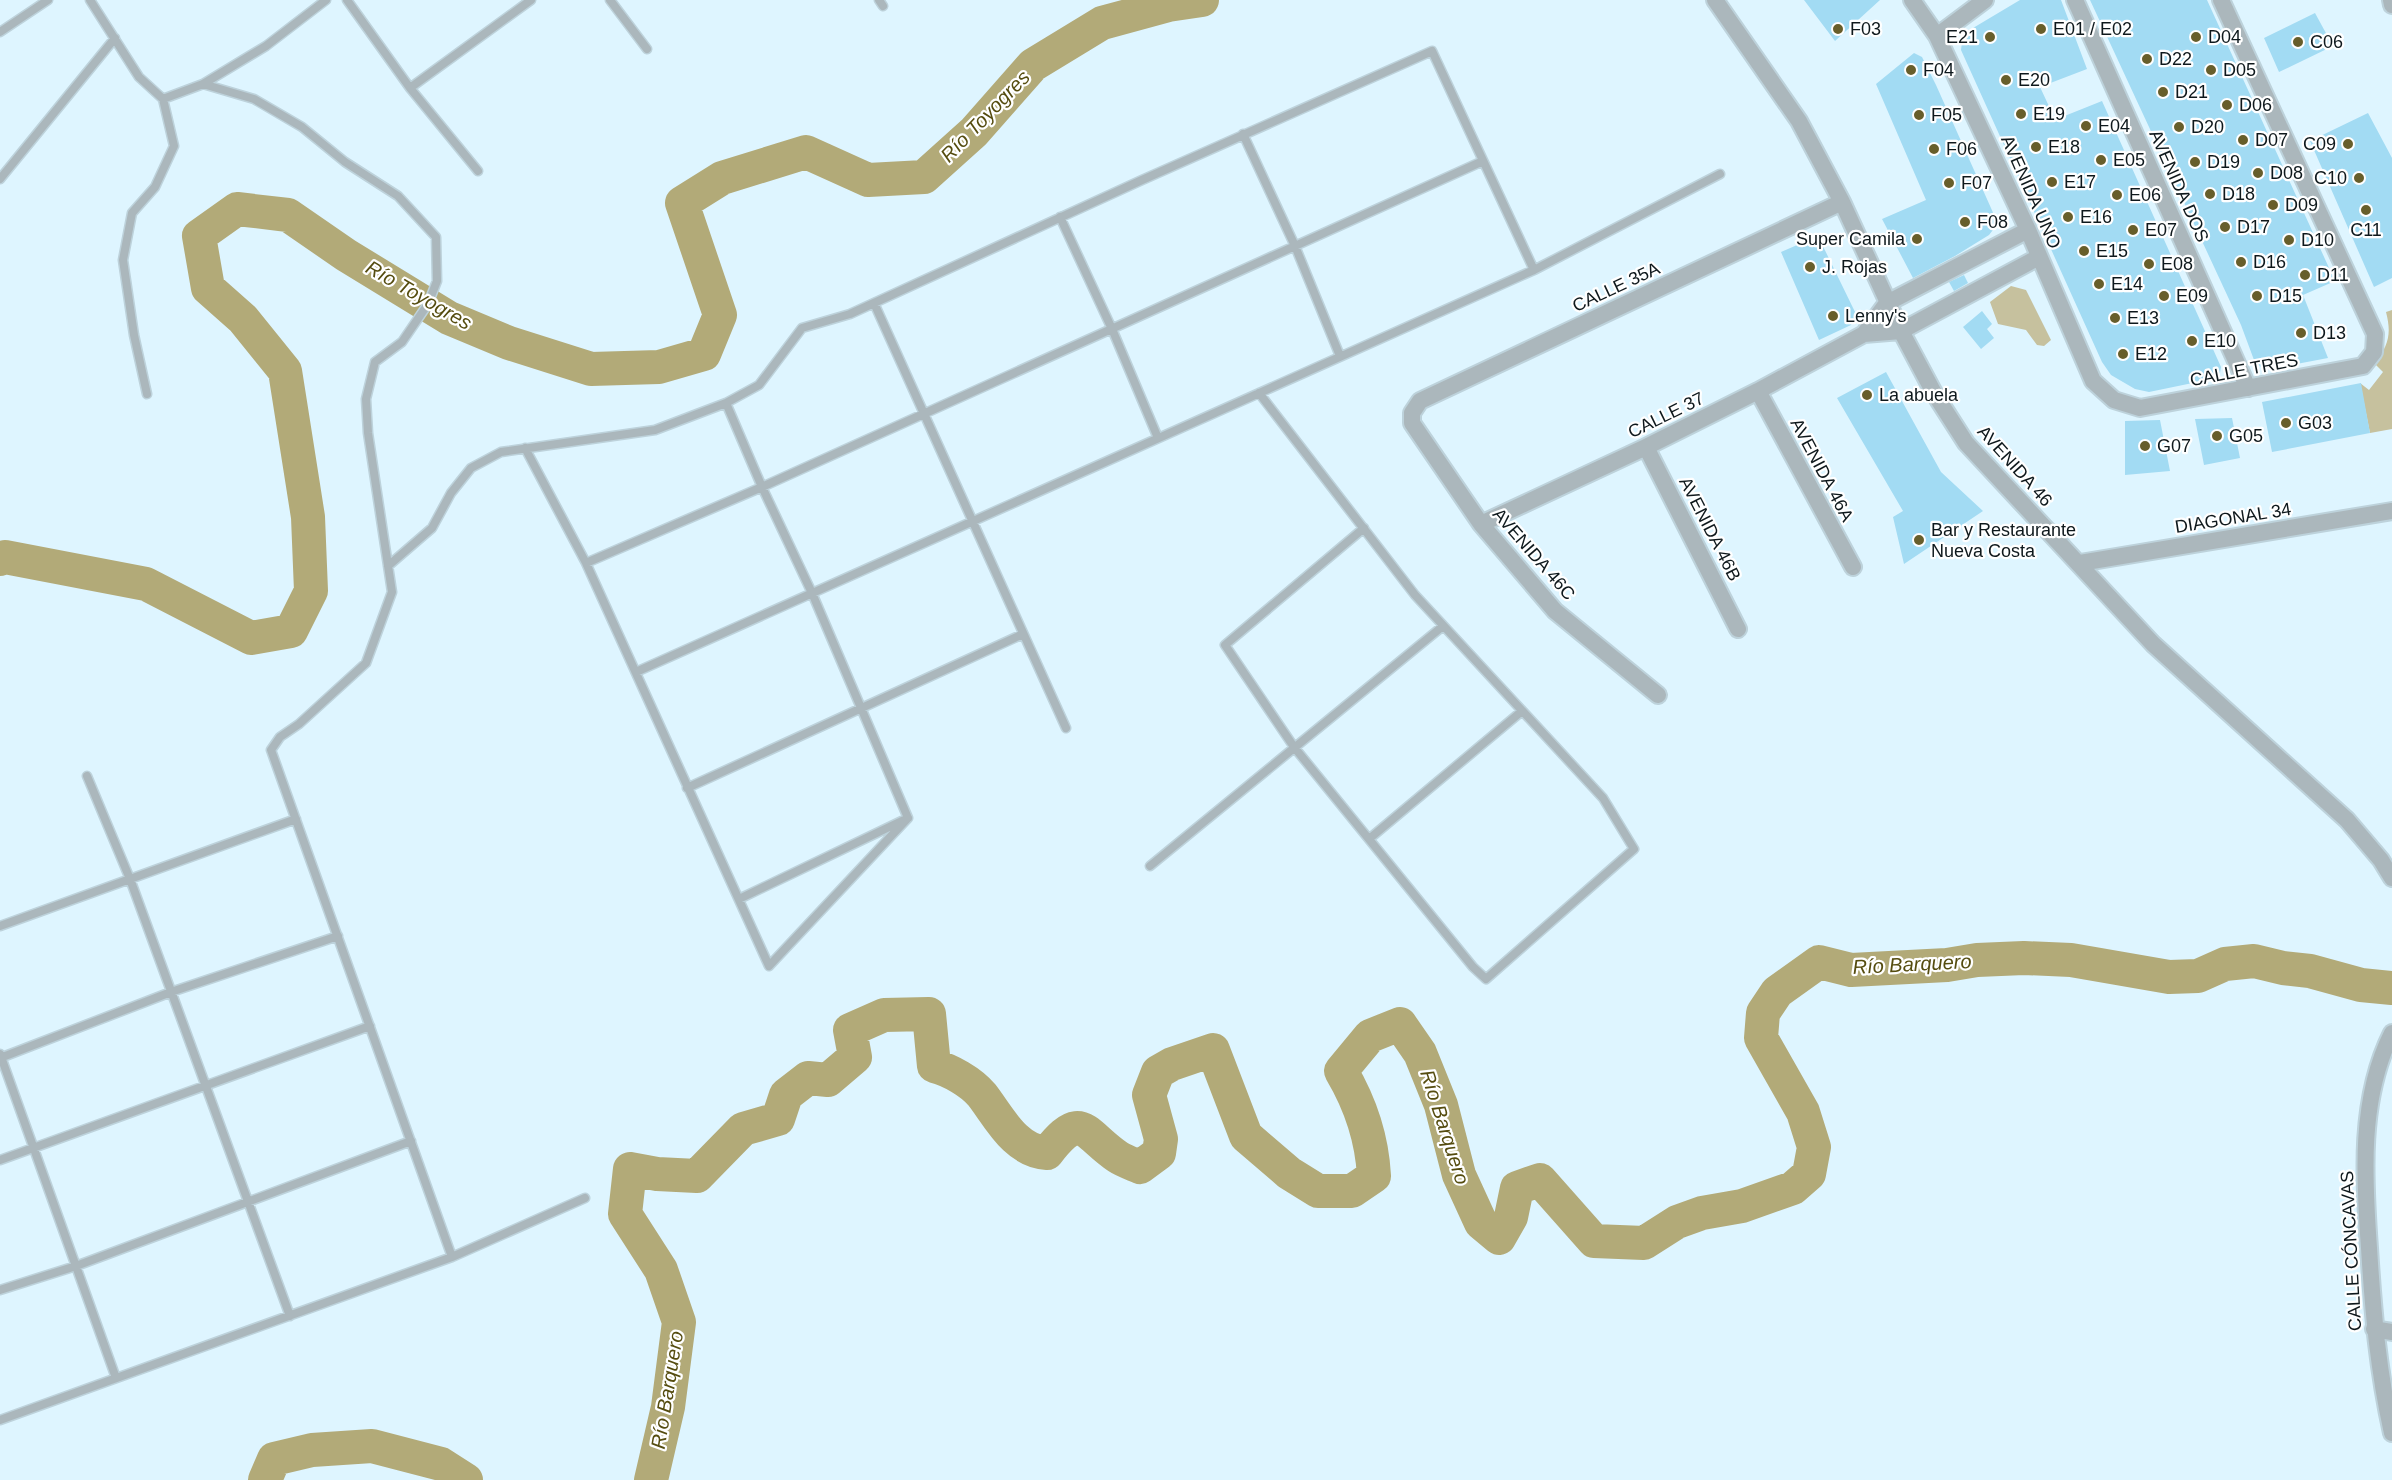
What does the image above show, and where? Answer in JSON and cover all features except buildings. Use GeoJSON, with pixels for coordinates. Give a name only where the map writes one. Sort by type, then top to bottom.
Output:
{"type":"FeatureCollection","features":[{"type":"Feature","properties":{"kind":"street","name":"AVENIDA 46"},"geometry":{"type":"LineString","coordinates":[[1715,0],[1799,121],[1842,202],[1901,331],[1934,393],[1966,442],[2008,490],[2080,563],[2152,644],[2347,820],[2381,860],[2392,878]]}},
{"type":"Feature","properties":{"kind":"street","name":"AVENIDA UNO"},"geometry":{"type":"LineString","coordinates":[[1912,0],[1937,36],[2028,230],[2093,381],[2114,400]]}},
{"type":"Feature","properties":{"kind":"street"},"geometry":{"type":"LineString","coordinates":[[1937,36],[1985,0]]}},
{"type":"Feature","properties":{"kind":"street","name":"AVENIDA DOS"},"geometry":{"type":"LineString","coordinates":[[2075,0],[2248,388]]}},
{"type":"Feature","properties":{"kind":"street","name":"CALLE TRES"},"geometry":{"type":"LineString","coordinates":[[2114,400],[2140,408],[2363,366],[2374,352],[2375,334],[2222,0]]}},
{"type":"Feature","properties":{"kind":"street"},"geometry":{"type":"LineString","coordinates":[[2391,0],[2392,5]]}},
{"type":"Feature","properties":{"kind":"street","name":"CALLE 35A"},"geometry":{"type":"LineString","coordinates":[[1412,413],[1420,401],[1842,202]]}},
{"type":"Feature","properties":{"kind":"street","name":"CALLE 37"},"geometry":{"type":"LineString","coordinates":[[1864,334],[1887,303],[2028,230]]}},
{"type":"Feature","properties":{"kind":"street","name":"CALLE 37"},"geometry":{"type":"LineString","coordinates":[[1481,524],[1647,447],[1864,334],[1901,331],[2039,257]]}},
{"type":"Feature","properties":{"kind":"street","name":"AVENIDA 46A"},"geometry":{"type":"LineString","coordinates":[[1758,391],[1853,567]]}},
{"type":"Feature","properties":{"kind":"street","name":"AVENIDA 46C"},"geometry":{"type":"LineString","coordinates":[[1412,413],[1412,423],[1481,524],[1555,611],[1658,695]]}},
{"type":"Feature","properties":{"kind":"street","name":"AVENIDA 46B"},"geometry":{"type":"LineString","coordinates":[[1647,447],[1738,628]]}},
{"type":"Feature","properties":{"kind":"street","name":"DIAGONAL 34"},"geometry":{"type":"LineString","coordinates":[[2080,563],[2392,511]]}},
{"type":"Feature","properties":{"kind":"street","name":"CALLE CÓNCAVAS"},"geometry":{"type":"LineString","coordinates":[[2392,1034],[2379,1061],[2370,1107],[2366,1173],[2374,1329],[2392,1433]]}},
{"type":"Feature","properties":{"kind":"street"},"geometry":{"type":"LineString","coordinates":[[2374,1329],[2392,1332]]}},
{"type":"Feature","properties":{"kind":"lane"},"geometry":{"type":"LineString","coordinates":[[0,32],[48,0]]}},
{"type":"Feature","properties":{"kind":"lane"},"geometry":{"type":"LineString","coordinates":[[90,0],[139,77],[163,99],[174,146],[155,187],[132,213],[123,260],[134,335],[147,394]]}},
{"type":"Feature","properties":{"kind":"lane"},"geometry":{"type":"LineString","coordinates":[[163,99],[203,84],[266,46],[326,0]]}},
{"type":"Feature","properties":{"kind":"lane"},"geometry":{"type":"LineString","coordinates":[[347,0],[410,88],[478,171]]}},
{"type":"Feature","properties":{"kind":"lane"},"geometry":{"type":"LineString","coordinates":[[410,88],[531,0]]}},
{"type":"Feature","properties":{"kind":"lane"},"geometry":{"type":"LineString","coordinates":[[610,0],[647,49]]}},
{"type":"Feature","properties":{"kind":"lane"},"geometry":{"type":"LineString","coordinates":[[0,179],[115,39]]}},
{"type":"Feature","properties":{"kind":"lane"},"geometry":{"type":"LineString","coordinates":[[388,566],[432,528],[451,493],[471,468],[501,452],[655,430],[726,404],[759,385],[802,328],[850,314],[1243,134],[1432,51],[1534,270]]}},
{"type":"Feature","properties":{"kind":"lane"},"geometry":{"type":"LineString","coordinates":[[203,84],[254,99],[302,128],[345,162],[398,196],[436,237],[436,281],[428,304],[402,342],[375,362],[366,399],[368,433],[392,592],[366,663],[299,724],[280,737],[272,750],[452,1257]]}},
{"type":"Feature","properties":{"kind":"lane"},"geometry":{"type":"LineString","coordinates":[[1243,134],[1295,246],[1340,356]]}},
{"type":"Feature","properties":{"kind":"lane"},"geometry":{"type":"LineString","coordinates":[[586,563],[762,487],[1483,161]]}},
{"type":"Feature","properties":{"kind":"lane"},"geometry":{"type":"LineString","coordinates":[[636,672],[1534,270],[1720,174]]}},
{"type":"Feature","properties":{"kind":"lane"},"geometry":{"type":"LineString","coordinates":[[1060,217],[1112,328],[1158,438]]}},
{"type":"Feature","properties":{"kind":"lane"},"geometry":{"type":"LineString","coordinates":[[874,303],[1066,728]]}},
{"type":"Feature","properties":{"kind":"lane"},"geometry":{"type":"LineString","coordinates":[[1259,393],[1364,528],[1415,595],[1603,798],[1634,849],[1486,979],[1473,967],[1294,747],[1225,645],[1364,528]]}},
{"type":"Feature","properties":{"kind":"lane"},"geometry":{"type":"LineString","coordinates":[[726,404],[812,593],[908,818]]}},
{"type":"Feature","properties":{"kind":"lane"},"geometry":{"type":"LineString","coordinates":[[525,448],[586,563],[769,966],[908,818]]}},
{"type":"Feature","properties":{"kind":"lane"},"geometry":{"type":"LineString","coordinates":[[1150,866],[1443,626]]}},
{"type":"Feature","properties":{"kind":"lane"},"geometry":{"type":"LineString","coordinates":[[687,788],[1023,634]]}},
{"type":"Feature","properties":{"kind":"lane"},"geometry":{"type":"LineString","coordinates":[[1369,839],[1522,711]]}},
{"type":"Feature","properties":{"kind":"lane"},"geometry":{"type":"LineString","coordinates":[[87,776],[130,879],[290,1316]]}},
{"type":"Feature","properties":{"kind":"lane"},"geometry":{"type":"LineString","coordinates":[[739,899],[908,818]]}},
{"type":"Feature","properties":{"kind":"lane"},"geometry":{"type":"LineString","coordinates":[[0,926],[296,819]]}},
{"type":"Feature","properties":{"kind":"lane"},"geometry":{"type":"LineString","coordinates":[[116,1378],[0,1057],[171,992],[338,936]]}},
{"type":"Feature","properties":{"kind":"lane"},"geometry":{"type":"LineString","coordinates":[[0,1160],[33,1146],[370,1026]]}},
{"type":"Feature","properties":{"kind":"lane"},"geometry":{"type":"LineString","coordinates":[[0,1290],[76,1266],[411,1141]]}},
{"type":"Feature","properties":{"kind":"lane"},"geometry":{"type":"LineString","coordinates":[[0,1420],[452,1257],[585,1198]]}},
{"type":"Feature","properties":{"kind":"shaded area"},"geometry":{"type":"Polygon","coordinates":[[[2011,286],[2026,290],[2051,340],[2044,346],[2037,345],[2026,330],[1998,324],[1990,302],[2011,286]]]}},
{"type":"Feature","properties":{"kind":"shaded area"},"geometry":{"type":"Polygon","coordinates":[[[2392,310],[2392,429],[2370,433],[2360,383],[2369,390],[2383,372],[2375,364],[2388,340],[2389,327],[2386,312],[2392,310]]]}},
{"type":"Feature","properties":{"kind":"waterway","name":"Río Toyogres"},"geometry":{"type":"LineString","coordinates":[[0,559],[5,557],[146,584],[251,638],[291,631],[311,591],[308,517],[285,371],[243,319],[208,288],[199,236],[237,209],[288,215],[346,255],[449,318],[509,343],[591,369],[659,367],[704,354],[720,315],[682,203],[722,178],[806,152],[868,180],[924,177],[974,132],[1033,65],[1102,23],[1168,5],[1202,0]]}},
{"type":"Feature","properties":{"kind":"waterway","name":"Río Barquero"},"geometry":{"type":"LineString","coordinates":[[651,1480],[668,1407],[679,1322],[661,1270],[625,1214],[630,1169],[657,1174],[697,1176],[743,1129],[778,1119],[786,1095],[808,1078],[828,1080],[855,1057],[850,1030],[884,1015],[929,1014],[934,1066],[960,1077],[977,1090],[1009,1132],[1026,1146],[1047,1153],[1068,1131],[1076,1128],[1082,1129],[1118,1157],[1140,1167],[1159,1153],[1161,1139],[1149,1095],[1158,1072],[1172,1064],[1213,1050],[1246,1136],[1289,1173],[1318,1191],[1352,1191],[1374,1176],[1371,1148],[1364,1121],[1341,1071],[1370,1036],[1400,1024],[1420,1053],[1441,1105],[1459,1175],[1481,1223],[1499,1238],[1511,1217],[1517,1188],[1540,1180],[1594,1241],[1644,1243],[1677,1222],[1702,1213],[1742,1206],[1793,1188],[1809,1174],[1814,1147],[1803,1112],[1761,1038],[1763,1013],[1777,992],[1819,962],[1851,970],[1947,965],[1977,960],[2024,958],[2071,960],[2169,977],[2198,976],[2225,964],[2254,961],[2310,971],[2361,985],[2392,988]]}},
{"type":"Feature","properties":{"kind":"waterway","name":"Río Barquero"},"geometry":{"type":"LineString","coordinates":[[265,1480],[274,1459],[312,1450],[372,1446],[441,1464],[466,1480]]}},
{"type":"Feature","properties":{"kind":"place","name":"F03"},"geometry":{"type":"Point","coordinates":[1838,29]}},
{"type":"Feature","properties":{"kind":"place","name":"E01 / E02"},"geometry":{"type":"Point","coordinates":[2041,29]}},
{"type":"Feature","properties":{"kind":"place","name":"E21"},"geometry":{"type":"Point","coordinates":[1990,37]}},
{"type":"Feature","properties":{"kind":"place","name":"D04"},"geometry":{"type":"Point","coordinates":[2196,37]}},
{"type":"Feature","properties":{"kind":"place","name":"C06"},"geometry":{"type":"Point","coordinates":[2298,42]}},
{"type":"Feature","properties":{"kind":"place","name":"D22"},"geometry":{"type":"Point","coordinates":[2147,59]}},
{"type":"Feature","properties":{"kind":"place","name":"F04"},"geometry":{"type":"Point","coordinates":[1911,70]}},
{"type":"Feature","properties":{"kind":"place","name":"D05"},"geometry":{"type":"Point","coordinates":[2211,70]}},
{"type":"Feature","properties":{"kind":"place","name":"E20"},"geometry":{"type":"Point","coordinates":[2006,80]}},
{"type":"Feature","properties":{"kind":"place","name":"D21"},"geometry":{"type":"Point","coordinates":[2163,92]}},
{"type":"Feature","properties":{"kind":"place","name":"D06"},"geometry":{"type":"Point","coordinates":[2227,105]}},
{"type":"Feature","properties":{"kind":"place","name":"E19"},"geometry":{"type":"Point","coordinates":[2021,114]}},
{"type":"Feature","properties":{"kind":"place","name":"F05"},"geometry":{"type":"Point","coordinates":[1919,115]}},
{"type":"Feature","properties":{"kind":"place","name":"E04"},"geometry":{"type":"Point","coordinates":[2086,126]}},
{"type":"Feature","properties":{"kind":"place","name":"D20"},"geometry":{"type":"Point","coordinates":[2179,127]}},
{"type":"Feature","properties":{"kind":"place","name":"D07"},"geometry":{"type":"Point","coordinates":[2243,140]}},
{"type":"Feature","properties":{"kind":"place","name":"C09"},"geometry":{"type":"Point","coordinates":[2348,144]}},
{"type":"Feature","properties":{"kind":"place","name":"E18"},"geometry":{"type":"Point","coordinates":[2036,147]}},
{"type":"Feature","properties":{"kind":"place","name":"F06"},"geometry":{"type":"Point","coordinates":[1934,149]}},
{"type":"Feature","properties":{"kind":"place","name":"E05"},"geometry":{"type":"Point","coordinates":[2101,160]}},
{"type":"Feature","properties":{"kind":"place","name":"D19"},"geometry":{"type":"Point","coordinates":[2195,162]}},
{"type":"Feature","properties":{"kind":"place","name":"D08"},"geometry":{"type":"Point","coordinates":[2258,173]}},
{"type":"Feature","properties":{"kind":"place","name":"C10"},"geometry":{"type":"Point","coordinates":[2359,178]}},
{"type":"Feature","properties":{"kind":"place","name":"E17"},"geometry":{"type":"Point","coordinates":[2052,182]}},
{"type":"Feature","properties":{"kind":"place","name":"F07"},"geometry":{"type":"Point","coordinates":[1949,183]}},
{"type":"Feature","properties":{"kind":"place","name":"D18"},"geometry":{"type":"Point","coordinates":[2210,194]}},
{"type":"Feature","properties":{"kind":"place","name":"E06"},"geometry":{"type":"Point","coordinates":[2117,195]}},
{"type":"Feature","properties":{"kind":"place","name":"D09"},"geometry":{"type":"Point","coordinates":[2273,205]}},
{"type":"Feature","properties":{"kind":"place","name":"C11"},"geometry":{"type":"Point","coordinates":[2366,210]}},
{"type":"Feature","properties":{"kind":"place","name":"E16"},"geometry":{"type":"Point","coordinates":[2068,217]}},
{"type":"Feature","properties":{"kind":"place","name":"F08"},"geometry":{"type":"Point","coordinates":[1965,222]}},
{"type":"Feature","properties":{"kind":"place","name":"D17"},"geometry":{"type":"Point","coordinates":[2225,227]}},
{"type":"Feature","properties":{"kind":"place","name":"E07"},"geometry":{"type":"Point","coordinates":[2133,230]}},
{"type":"Feature","properties":{"kind":"place","name":"Super Camila"},"geometry":{"type":"Point","coordinates":[1917,239]}},
{"type":"Feature","properties":{"kind":"place","name":"D10"},"geometry":{"type":"Point","coordinates":[2289,240]}},
{"type":"Feature","properties":{"kind":"place","name":"E15"},"geometry":{"type":"Point","coordinates":[2084,251]}},
{"type":"Feature","properties":{"kind":"place","name":"D16"},"geometry":{"type":"Point","coordinates":[2241,262]}},
{"type":"Feature","properties":{"kind":"place","name":"E08"},"geometry":{"type":"Point","coordinates":[2149,264]}},
{"type":"Feature","properties":{"kind":"place","name":"J. Rojas"},"geometry":{"type":"Point","coordinates":[1810,267]}},
{"type":"Feature","properties":{"kind":"place","name":"D11"},"geometry":{"type":"Point","coordinates":[2305,275]}},
{"type":"Feature","properties":{"kind":"place","name":"E14"},"geometry":{"type":"Point","coordinates":[2099,284]}},
{"type":"Feature","properties":{"kind":"place","name":"E09"},"geometry":{"type":"Point","coordinates":[2164,296]}},
{"type":"Feature","properties":{"kind":"place","name":"D15"},"geometry":{"type":"Point","coordinates":[2257,296]}},
{"type":"Feature","properties":{"kind":"place","name":"Lenny's"},"geometry":{"type":"Point","coordinates":[1833,316]}},
{"type":"Feature","properties":{"kind":"place","name":"E13"},"geometry":{"type":"Point","coordinates":[2115,318]}},
{"type":"Feature","properties":{"kind":"place","name":"D13"},"geometry":{"type":"Point","coordinates":[2301,333]}},
{"type":"Feature","properties":{"kind":"place","name":"E10"},"geometry":{"type":"Point","coordinates":[2192,341]}},
{"type":"Feature","properties":{"kind":"place","name":"E12"},"geometry":{"type":"Point","coordinates":[2123,354]}},
{"type":"Feature","properties":{"kind":"place","name":"La abuela"},"geometry":{"type":"Point","coordinates":[1867,395]}},
{"type":"Feature","properties":{"kind":"place","name":"G03"},"geometry":{"type":"Point","coordinates":[2286,423]}},
{"type":"Feature","properties":{"kind":"place","name":"G05"},"geometry":{"type":"Point","coordinates":[2217,436]}},
{"type":"Feature","properties":{"kind":"place","name":"G07"},"geometry":{"type":"Point","coordinates":[2145,446]}},
{"type":"Feature","properties":{"kind":"place","name":"Bar y Restaurante Nueva Costa"},"geometry":{"type":"Point","coordinates":[1919,540]}}]}
